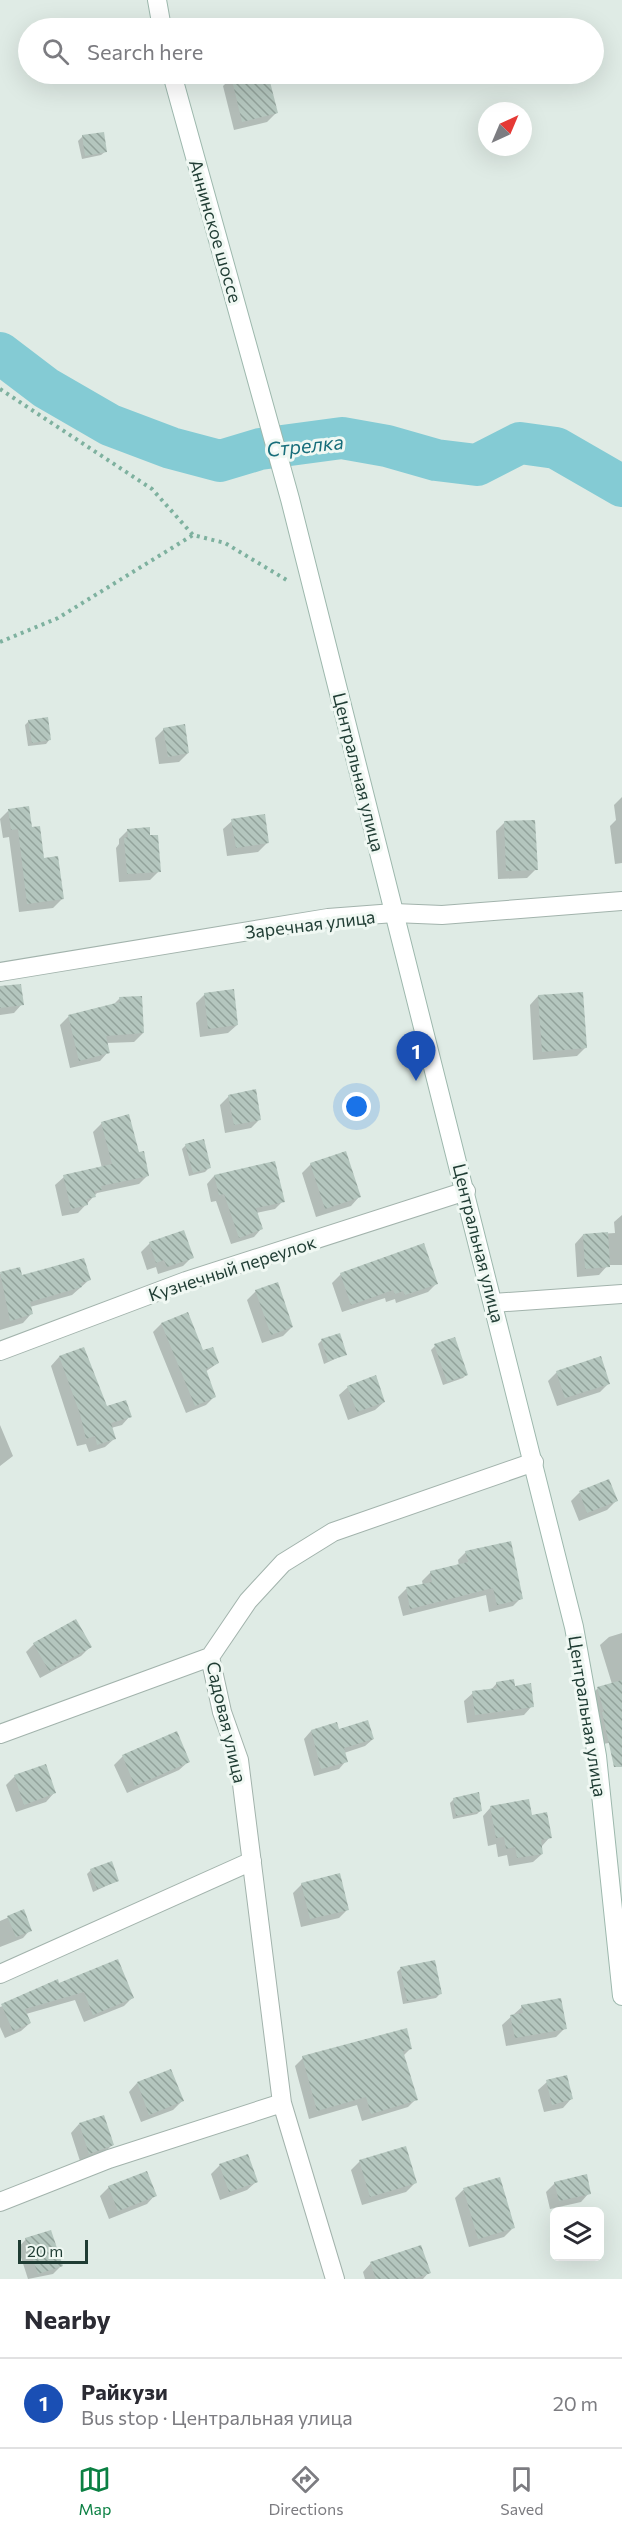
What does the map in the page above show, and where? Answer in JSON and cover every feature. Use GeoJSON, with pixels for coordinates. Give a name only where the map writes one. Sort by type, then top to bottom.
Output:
{"type":"FeatureCollection","features":[{"type":"Feature","properties":{"kind":"street"},"geometry":{"type":"LineString","coordinates":[[158,0],[161,18]]}},
{"type":"Feature","properties":{"kind":"street","name":"Аннинское шоссе"},"geometry":{"type":"LineString","coordinates":[[175,84],[290,498]]}},
{"type":"Feature","properties":{"kind":"street","name":"Центральная улица"},"geometry":{"type":"LineString","coordinates":[[290,498],[574,1627],[597,1756],[622,1996]]}},
{"type":"Feature","properties":{"kind":"street","name":"Заречная улица"},"geometry":{"type":"LineString","coordinates":[[0,972],[328,918],[394,913],[442,915],[622,901]]}},
{"type":"Feature","properties":{"kind":"street","name":"Кузнечный переулок"},"geometry":{"type":"LineString","coordinates":[[0,1351],[186,1281],[466,1191]]}},
{"type":"Feature","properties":{"kind":"street"},"geometry":{"type":"LineString","coordinates":[[493,1302],[622,1294]]}},
{"type":"Feature","properties":{"kind":"street","name":"Садовая улица"},"geometry":{"type":"LineString","coordinates":[[335,2279],[282,2103],[239,1760],[222,1712],[210,1657],[248,1601],[283,1563],[333,1532],[534,1462]]}},
{"type":"Feature","properties":{"kind":"street"},"geometry":{"type":"LineString","coordinates":[[0,1734],[210,1657]]}},
{"type":"Feature","properties":{"kind":"street"},"geometry":{"type":"LineString","coordinates":[[0,1974],[252,1861]]}},
{"type":"Feature","properties":{"kind":"street"},"geometry":{"type":"LineString","coordinates":[[0,2202],[109,2159],[282,2103]]}},
{"type":"Feature","properties":{"kind":"path"},"geometry":{"type":"LineString","coordinates":[[0,389],[152,489],[193,535],[225,543],[256,560],[290,582],[317,607]]}},
{"type":"Feature","properties":{"kind":"path"},"geometry":{"type":"LineString","coordinates":[[0,642],[58,618],[193,535]]}},
{"type":"Feature","properties":{"kind":"building"},"geometry":{"type":"Polygon","coordinates":[[[233,84],[271,84],[278,113],[242,122],[233,84]]]}},
{"type":"Feature","properties":{"kind":"building"},"geometry":{"type":"Polygon","coordinates":[[[104,132],[107,152],[85,156],[82,135],[104,132]]]}},
{"type":"Feature","properties":{"kind":"building"},"geometry":{"type":"Polygon","coordinates":[[[48,717],[51,740],[32,743],[28,720],[48,717]]]}},
{"type":"Feature","properties":{"kind":"building"},"geometry":{"type":"Polygon","coordinates":[[[185,724],[189,753],[168,757],[163,728],[185,724]]]}},
{"type":"Feature","properties":{"kind":"building"},"geometry":{"type":"Polygon","coordinates":[[[29,806],[32,827],[40,826],[44,858],[58,856],[64,899],[27,904],[18,829],[11,830],[8,809],[29,806]]]}},
{"type":"Feature","properties":{"kind":"building"},"geometry":{"type":"Polygon","coordinates":[[[265,814],[269,843],[236,848],[231,819],[265,814]]]}},
{"type":"Feature","properties":{"kind":"building"},"geometry":{"type":"Polygon","coordinates":[[[535,820],[538,870],[506,871],[504,821],[535,820]]]}},
{"type":"Feature","properties":{"kind":"building"},"geometry":{"type":"Polygon","coordinates":[[[150,827],[150,835],[158,835],[161,872],[127,874],[124,838],[128,837],[127,829],[150,827]]]}},
{"type":"Feature","properties":{"kind":"building"},"geometry":{"type":"Polygon","coordinates":[[[21,984],[24,1005],[0,1008],[0,986],[21,984]]]}},
{"type":"Feature","properties":{"kind":"building"},"geometry":{"type":"Polygon","coordinates":[[[234,989],[238,1025],[208,1029],[204,993],[234,989]]]}},
{"type":"Feature","properties":{"kind":"building"},"geometry":{"type":"Polygon","coordinates":[[[583,992],[587,1048],[542,1052],[538,995],[583,992]]]}},
{"type":"Feature","properties":{"kind":"building"},"geometry":{"type":"Polygon","coordinates":[[[142,996],[144,1033],[106,1036],[110,1053],[79,1061],[68,1015],[120,1002],[119,997],[142,996]]]}},
{"type":"Feature","properties":{"kind":"building"},"geometry":{"type":"Polygon","coordinates":[[[256,1089],[261,1120],[234,1125],[228,1095],[256,1089]]]}},
{"type":"Feature","properties":{"kind":"building"},"geometry":{"type":"Polygon","coordinates":[[[129,1114],[139,1152],[144,1151],[149,1176],[101,1186],[102,1190],[94,1191],[96,1197],[87,1199],[88,1205],[71,1209],[63,1175],[112,1164],[101,1122],[129,1114]]]}},
{"type":"Feature","properties":{"kind":"building"},"geometry":{"type":"Polygon","coordinates":[[[204,1139],[211,1168],[193,1173],[185,1144],[204,1139]]]}},
{"type":"Feature","properties":{"kind":"building"},"geometry":{"type":"Polygon","coordinates":[[[346,1151],[361,1197],[325,1209],[310,1163],[346,1151]]]}},
{"type":"Feature","properties":{"kind":"building"},"geometry":{"type":"Polygon","coordinates":[[[275,1161],[285,1202],[256,1208],[263,1229],[239,1238],[224,1194],[219,1195],[214,1175],[275,1161]]]}},
{"type":"Feature","properties":{"kind":"building"},"geometry":{"type":"Polygon","coordinates":[[[184,1230],[194,1258],[167,1267],[164,1260],[156,1263],[149,1242],[184,1230]]]}},
{"type":"Feature","properties":{"kind":"building"},"geometry":{"type":"Polygon","coordinates":[[[608,1232],[610,1267],[585,1269],[583,1234],[608,1232]]]}},
{"type":"Feature","properties":{"kind":"building"},"geometry":{"type":"Polygon","coordinates":[[[424,1243],[438,1284],[405,1295],[403,1291],[395,1294],[393,1290],[351,1305],[340,1273],[424,1243]]]}},
{"type":"Feature","properties":{"kind":"building"},"geometry":{"type":"Polygon","coordinates":[[[84,1258],[91,1280],[81,1283],[82,1287],[30,1302],[33,1314],[10,1321],[0,1272],[20,1267],[22,1275],[84,1258]]]}},
{"type":"Feature","properties":{"kind":"building"},"geometry":{"type":"Polygon","coordinates":[[[278,1282],[293,1327],[271,1335],[255,1290],[278,1282]]]}},
{"type":"Feature","properties":{"kind":"building"},"geometry":{"type":"Polygon","coordinates":[[[188,1312],[203,1350],[213,1347],[219,1363],[206,1369],[216,1397],[195,1406],[161,1323],[188,1312]]]}},
{"type":"Feature","properties":{"kind":"building"},"geometry":{"type":"Polygon","coordinates":[[[340,1333],[347,1355],[328,1361],[321,1339],[340,1333]]]}},
{"type":"Feature","properties":{"kind":"building"},"geometry":{"type":"Polygon","coordinates":[[[455,1337],[468,1375],[447,1382],[434,1344],[455,1337]]]}},
{"type":"Feature","properties":{"kind":"building"},"geometry":{"type":"Polygon","coordinates":[[[84,1347],[107,1406],[126,1400],[132,1417],[111,1423],[116,1439],[97,1445],[95,1436],[86,1439],[80,1414],[59,1356],[84,1347]]]}},
{"type":"Feature","properties":{"kind":"building"},"geometry":{"type":"Polygon","coordinates":[[[601,1356],[610,1384],[565,1398],[556,1371],[601,1356]]]}},
{"type":"Feature","properties":{"kind":"building"},"geometry":{"type":"Polygon","coordinates":[[[376,1375],[385,1402],[357,1412],[347,1386],[376,1375]]]}},
{"type":"Feature","properties":{"kind":"building"},"geometry":{"type":"Polygon","coordinates":[[[609,1479],[618,1501],[587,1513],[579,1491],[609,1479]]]}},
{"type":"Feature","properties":{"kind":"building"},"geometry":{"type":"Polygon","coordinates":[[[511,1541],[523,1599],[497,1605],[493,1588],[410,1609],[406,1587],[432,1582],[430,1571],[468,1562],[465,1551],[511,1541]]]}},
{"type":"Feature","properties":{"kind":"building"},"geometry":{"type":"Polygon","coordinates":[[[76,1619],[92,1647],[49,1671],[33,1643],[76,1619]]]}},
{"type":"Feature","properties":{"kind":"building"},"geometry":{"type":"Polygon","coordinates":[[[514,1679],[515,1686],[531,1683],[534,1707],[475,1715],[472,1691],[497,1688],[496,1682],[514,1679]]]}},
{"type":"Feature","properties":{"kind":"building"},"geometry":{"type":"Polygon","coordinates":[[[622,1680],[622,1767],[614,1767],[597,1687],[622,1680]]]}},
{"type":"Feature","properties":{"kind":"building"},"geometry":{"type":"Polygon","coordinates":[[[368,1720],[374,1739],[344,1748],[348,1762],[321,1769],[311,1730],[337,1722],[339,1729],[368,1720]]]}},
{"type":"Feature","properties":{"kind":"building"},"geometry":{"type":"Polygon","coordinates":[[[177,1731],[190,1762],[135,1786],[122,1755],[177,1731]]]}},
{"type":"Feature","properties":{"kind":"building"},"geometry":{"type":"Polygon","coordinates":[[[46,1764],[56,1793],[24,1805],[14,1775],[46,1764]]]}},
{"type":"Feature","properties":{"kind":"building"},"geometry":{"type":"Polygon","coordinates":[[[479,1792],[482,1811],[456,1816],[453,1798],[479,1792]]]}},
{"type":"Feature","properties":{"kind":"building"},"geometry":{"type":"Polygon","coordinates":[[[529,1799],[532,1815],[547,1812],[552,1838],[541,1840],[543,1854],[517,1858],[515,1847],[506,1849],[504,1837],[496,1838],[490,1806],[529,1799]]]}},
{"type":"Feature","properties":{"kind":"building"},"geometry":{"type":"Polygon","coordinates":[[[112,1861],[119,1881],[97,1889],[90,1869],[112,1861]]]}},
{"type":"Feature","properties":{"kind":"building"},"geometry":{"type":"Polygon","coordinates":[[[340,1873],[349,1910],[310,1919],[301,1883],[340,1873]]]}},
{"type":"Feature","properties":{"kind":"building"},"geometry":{"type":"Polygon","coordinates":[[[24,1909],[32,1931],[16,1937],[7,1916],[24,1909]]]}},
{"type":"Feature","properties":{"kind":"building"},"geometry":{"type":"Polygon","coordinates":[[[118,1959],[134,1998],[93,2015],[84,1992],[25,2009],[31,2023],[13,2031],[1,2004],[58,1979],[59,1983],[118,1959]]]}},
{"type":"Feature","properties":{"kind":"building"},"geometry":{"type":"Polygon","coordinates":[[[435,1960],[442,1994],[407,2001],[400,1967],[435,1960]]]}},
{"type":"Feature","properties":{"kind":"building"},"geometry":{"type":"Polygon","coordinates":[[[561,1998],[567,2029],[515,2038],[510,2015],[523,2013],[521,2005],[561,1998]]]}},
{"type":"Feature","properties":{"kind":"building"},"geometry":{"type":"Polygon","coordinates":[[[407,2028],[412,2049],[403,2051],[418,2100],[371,2114],[366,2097],[317,2111],[302,2056],[407,2028]]]}},
{"type":"Feature","properties":{"kind":"building"},"geometry":{"type":"Polygon","coordinates":[[[171,2069],[184,2101],[149,2115],[137,2082],[171,2069]]]}},
{"type":"Feature","properties":{"kind":"building"},"geometry":{"type":"Polygon","coordinates":[[[567,2075],[573,2099],[552,2105],[546,2080],[567,2075]]]}},
{"type":"Feature","properties":{"kind":"building"},"geometry":{"type":"Polygon","coordinates":[[[104,2115],[114,2145],[89,2154],[79,2123],[104,2115]]]}},
{"type":"Feature","properties":{"kind":"building"},"geometry":{"type":"Polygon","coordinates":[[[406,2146],[417,2183],[370,2197],[359,2160],[406,2146]]]}},
{"type":"Feature","properties":{"kind":"building"},"geometry":{"type":"Polygon","coordinates":[[[248,2154],[258,2182],[229,2192],[219,2164],[248,2154]]]}},
{"type":"Feature","properties":{"kind":"building"},"geometry":{"type":"Polygon","coordinates":[[[147,2171],[157,2196],[118,2211],[108,2186],[147,2171]]]}},
{"type":"Feature","properties":{"kind":"building"},"geometry":{"type":"Polygon","coordinates":[[[587,2174],[591,2194],[559,2201],[554,2182],[587,2174]]]}},
{"type":"Feature","properties":{"kind":"building"},"geometry":{"type":"Polygon","coordinates":[[[500,2177],[515,2228],[478,2239],[463,2188],[500,2177]]]}},
{"type":"Feature","properties":{"kind":"building"},"geometry":{"type":"Polygon","coordinates":[[[51,2230],[63,2266],[38,2274],[25,2238],[51,2230]]]}},
{"type":"Feature","properties":{"kind":"building"},"geometry":{"type":"Polygon","coordinates":[[[421,2245],[431,2273],[413,2279],[376,2279],[370,2262],[421,2245]]]}},
{"type":"Feature","properties":{"kind":"waterway","name":"Стрелка"},"geometry":{"type":"LineString","coordinates":[[0,353],[46,388],[110,425],[171,448],[220,461],[260,449],[342,438],[387,446],[436,460],[477,465],[520,443],[556,448],[622,486]]}},
{"type":"Feature","properties":{"kind":"place","name":"Райкузи"},"geometry":{"type":"Point","coordinates":[416,1081]}}]}
